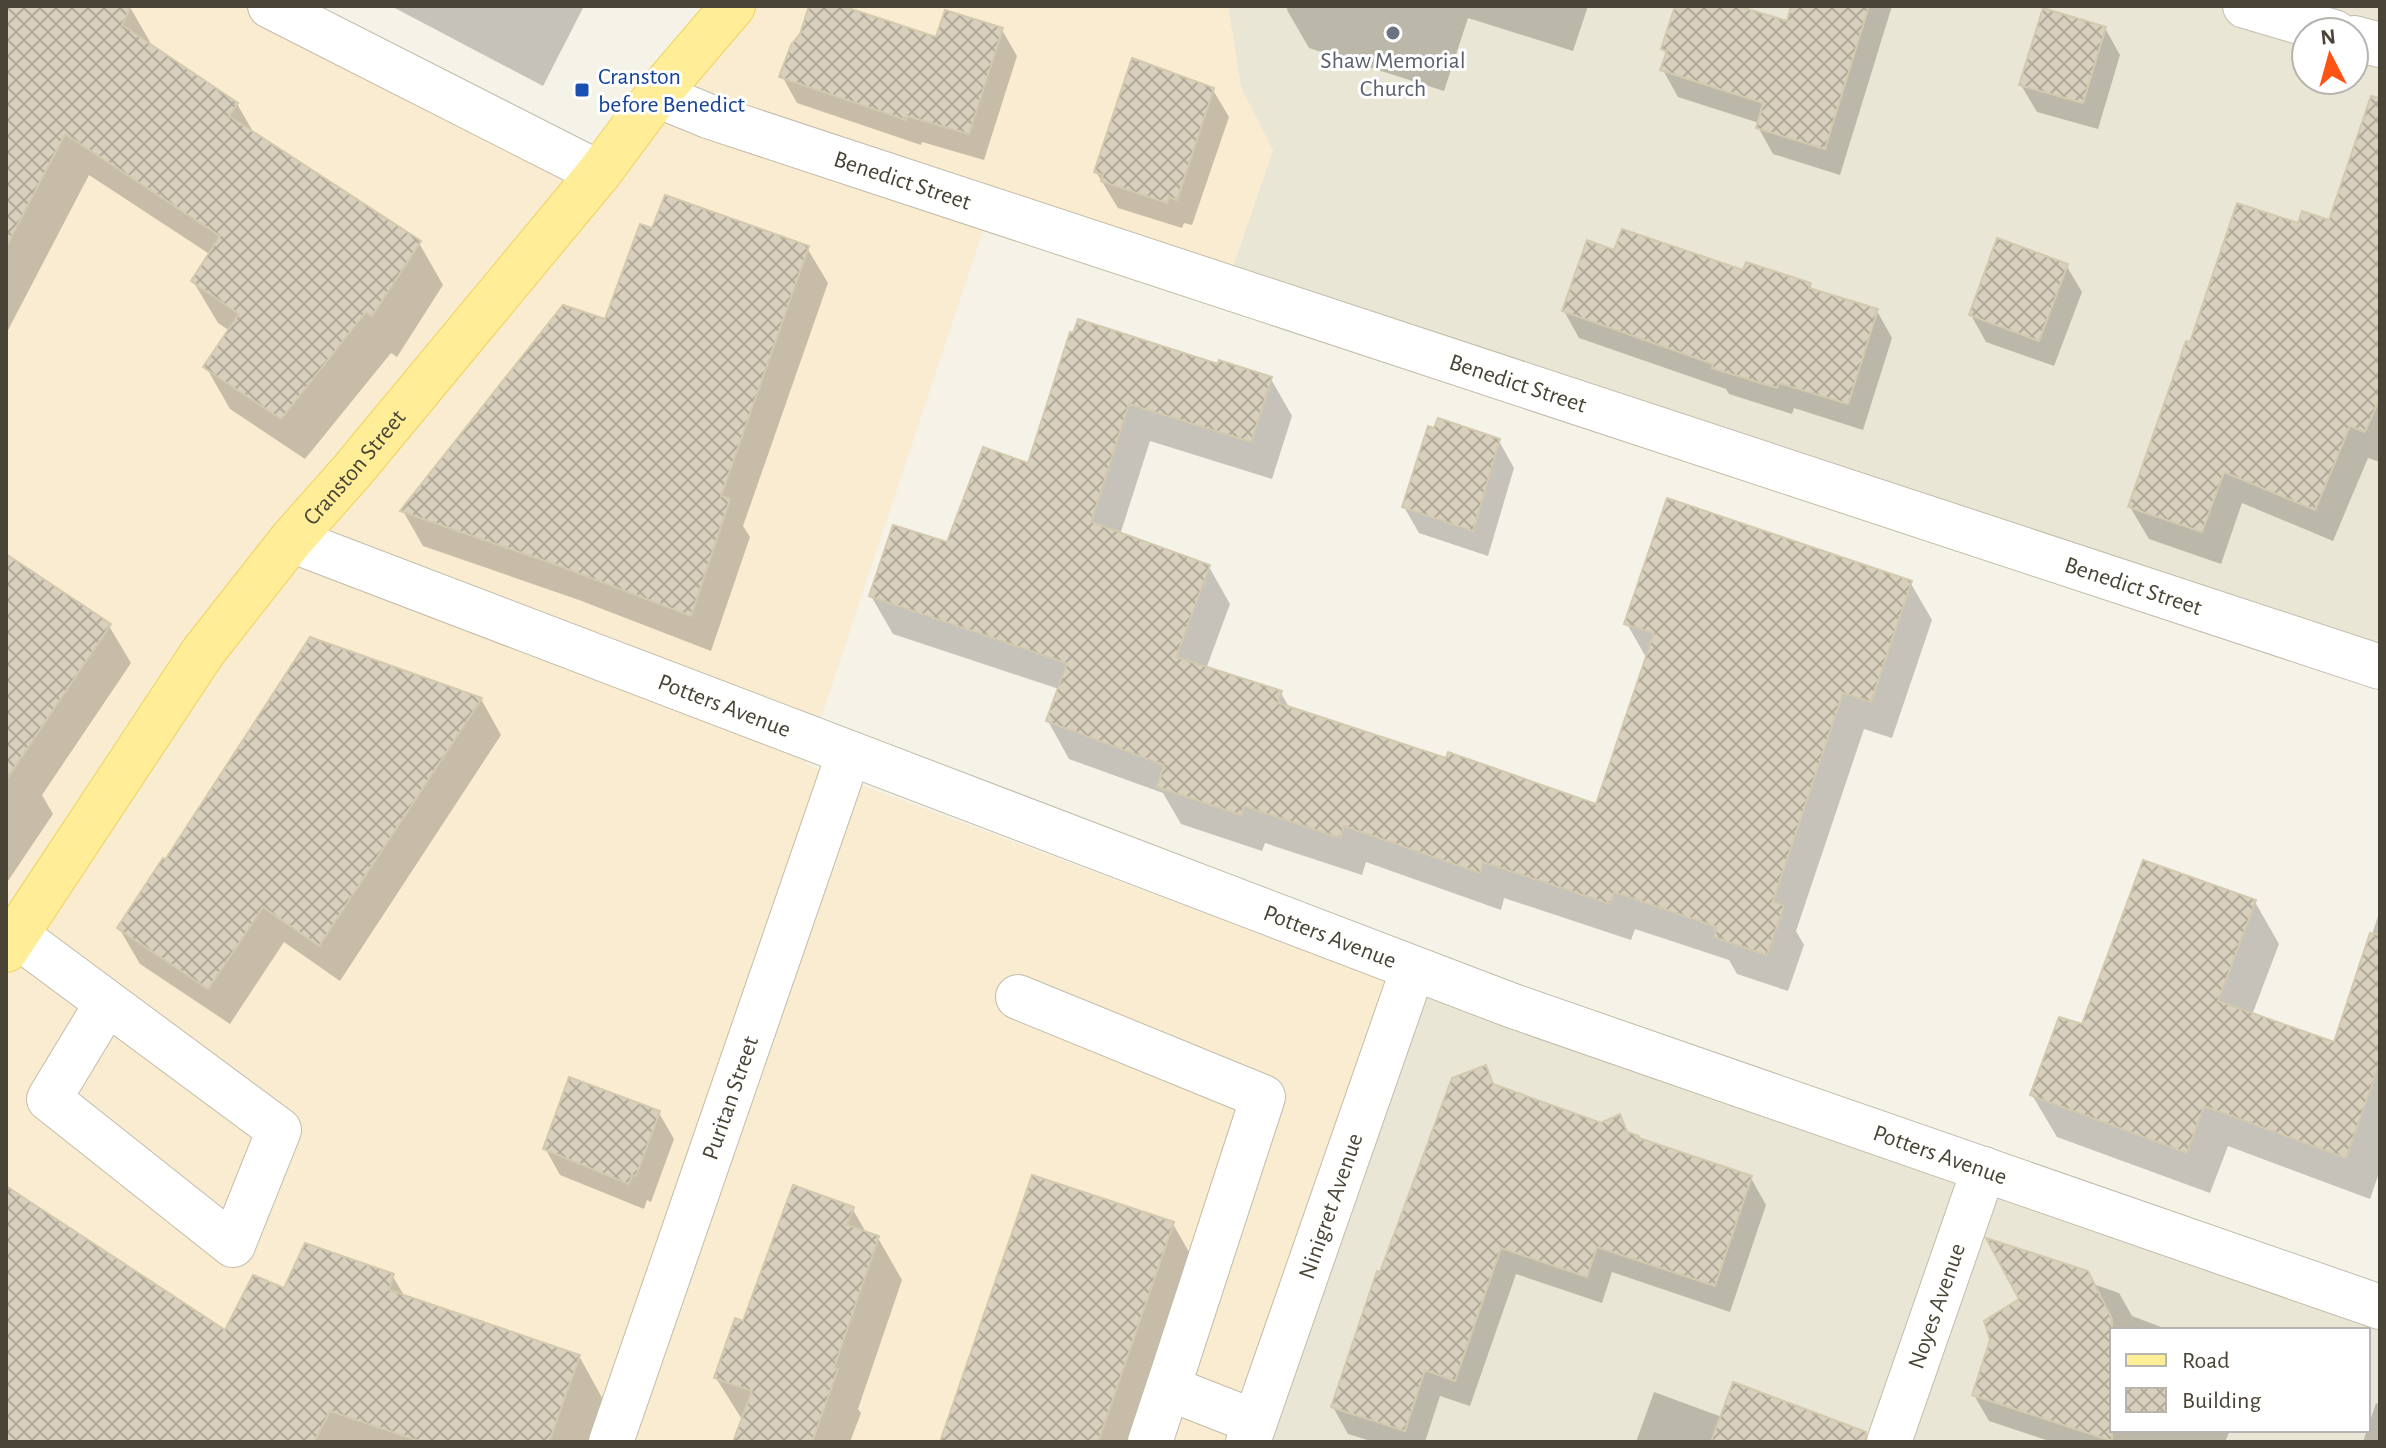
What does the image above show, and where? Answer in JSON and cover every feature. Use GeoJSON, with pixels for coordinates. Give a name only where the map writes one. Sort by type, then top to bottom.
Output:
{"type":"FeatureCollection","features":[{"type":"Feature","properties":{"kind":"main road","name":"Cranston Street"},"geometry":{"type":"LineString","coordinates":[[11,942],[203,652],[291,540],[599,173],[657,95],[733,6]]}},
{"type":"Feature","properties":{"kind":"street"},"geometry":{"type":"LineString","coordinates":[[270,6],[599,173]]}},
{"type":"Feature","properties":{"kind":"street"},"geometry":{"type":"LineString","coordinates":[[2245,6],[2290,19]]}},
{"type":"Feature","properties":{"kind":"street","name":"Benedict Street"},"geometry":{"type":"LineString","coordinates":[[657,95],[769,136],[2380,667]]}},
{"type":"Feature","properties":{"kind":"street","name":"Potters Avenue"},"geometry":{"type":"LineString","coordinates":[[291,540],[1413,969],[1611,1041],[2380,1307]]}},
{"type":"Feature","properties":{"kind":"street","name":"Puritan Street"},"geometry":{"type":"LineString","coordinates":[[611,1442],[849,753]]}},
{"type":"Feature","properties":{"kind":"street"},"geometry":{"type":"LineString","coordinates":[[11,942],[107,1003],[279,1130],[233,1245],[49,1099],[107,1003]]}},
{"type":"Feature","properties":{"kind":"street","name":"Ninigret Avenue"},"geometry":{"type":"LineString","coordinates":[[1252,1432],[1413,969]]}},
{"type":"Feature","properties":{"kind":"street"},"geometry":{"type":"LineString","coordinates":[[1018,997],[1263,1097],[1150,1442]]}},
{"type":"Feature","properties":{"kind":"street","name":"Noyes Avenue"},"geometry":{"type":"LineString","coordinates":[[1889,1442],[1984,1169]]}},
{"type":"Feature","properties":{"kind":"street"},"geometry":{"type":"LineString","coordinates":[[1168,1388],[1252,1432]]}},
{"type":"Feature","properties":{"kind":"shaded area"},"geometry":{"type":"Polygon","coordinates":[[[6,6],[275,6],[598,163],[731,6],[1228,6],[1241,88],[1273,150],[1223,295],[986,222],[806,764],[1414,992],[1263,1442],[6,1442],[6,6]]]}},
{"type":"Feature","properties":{"kind":"shaded area"},"geometry":{"type":"Polygon","coordinates":[[[1228,6],[2380,6],[2380,680],[1223,295],[1273,150],[1241,88],[1228,6]]]}},
{"type":"Feature","properties":{"kind":"shaded area"},"geometry":{"type":"Polygon","coordinates":[[[1414,992],[2380,1331],[2380,1442],[1263,1442],[1414,992]]]}},
{"type":"Feature","properties":{"kind":"building"},"geometry":{"type":"Polygon","coordinates":[[[6,6],[131,6],[122,25],[238,103],[229,116],[421,241],[372,316],[366,312],[281,419],[203,367],[239,314],[191,281],[220,236],[65,134],[6,247],[6,6]]]}},
{"type":"Feature","properties":{"kind":"building"},"geometry":{"type":"Polygon","coordinates":[[[809,6],[842,6],[936,37],[945,10],[1003,28],[969,134],[907,116],[906,120],[779,77],[791,45],[800,34],[809,6]]]}},
{"type":"Feature","properties":{"kind":"building"},"geometry":{"type":"Polygon","coordinates":[[[1675,6],[1738,6],[1787,21],[1791,6],[1869,6],[1825,149],[1756,128],[1763,103],[1660,70],[1667,51],[1661,49],[1675,6]]]}},
{"type":"Feature","properties":{"kind":"building"},"geometry":{"type":"Polygon","coordinates":[[[2043,8],[2106,27],[2083,103],[2019,85],[2043,8]]]}},
{"type":"Feature","properties":{"kind":"building"},"geometry":{"type":"Polygon","coordinates":[[[1132,58],[1214,88],[1177,200],[1169,197],[1167,203],[1101,181],[1103,175],[1094,172],[1132,58]]]}},
{"type":"Feature","properties":{"kind":"building"},"geometry":{"type":"Polygon","coordinates":[[[2371,96],[2380,98],[2380,398],[2365,432],[2350,426],[2315,510],[2224,472],[2202,532],[2128,507],[2186,341],[2190,342],[2237,203],[2298,223],[2302,211],[2329,220],[2371,96]]]}},
{"type":"Feature","properties":{"kind":"building"},"geometry":{"type":"Polygon","coordinates":[[[665,195],[809,246],[721,496],[730,499],[691,616],[557,565],[400,511],[563,305],[605,319],[640,224],[652,228],[665,195]]]}},
{"type":"Feature","properties":{"kind":"building"},"geometry":{"type":"Polygon","coordinates":[[[1622,229],[1743,270],[1746,262],[1811,283],[1809,288],[1878,309],[1848,404],[1779,383],[1777,388],[1712,368],[1713,364],[1562,311],[1587,240],[1614,250],[1622,229]]]}},
{"type":"Feature","properties":{"kind":"building"},"geometry":{"type":"Polygon","coordinates":[[[1997,238],[2068,264],[2039,341],[1969,315],[1997,238]]]}},
{"type":"Feature","properties":{"kind":"building"},"geometry":{"type":"Polygon","coordinates":[[[1078,319],[1218,364],[1219,360],[1272,377],[1251,442],[1129,404],[1091,522],[1210,565],[1176,657],[1282,691],[1278,703],[1446,758],[1448,752],[1596,804],[1654,633],[1624,624],[1667,498],[1912,581],[1871,702],[1843,693],[1773,901],[1784,906],[1767,955],[1714,937],[1717,927],[1614,892],[1610,904],[1483,862],[1480,873],[1344,826],[1340,838],[1244,806],[1241,815],[1157,787],[1164,765],[1046,721],[1067,663],[869,596],[893,525],[947,542],[983,447],[1028,463],[1070,332],[1073,333],[1078,319]]]}},
{"type":"Feature","properties":{"kind":"building"},"geometry":{"type":"Polygon","coordinates":[[[1438,418],[1500,439],[1473,531],[1402,507],[1428,426],[1434,428],[1438,418]]]}},
{"type":"Feature","properties":{"kind":"building"},"geometry":{"type":"Polygon","coordinates":[[[6,554],[111,624],[6,780],[6,554]]]}},
{"type":"Feature","properties":{"kind":"building"},"geometry":{"type":"Polygon","coordinates":[[[310,637],[482,698],[319,946],[263,907],[208,989],[117,928],[163,858],[165,860],[310,637]]]}},
{"type":"Feature","properties":{"kind":"building"},"geometry":{"type":"Polygon","coordinates":[[[2143,860],[2256,900],[2218,1001],[2334,1042],[2370,933],[2380,935],[2380,1062],[2346,1158],[2204,1106],[2187,1153],[2030,1095],[2059,1017],[2082,1024],[2143,860]]]}},
{"type":"Feature","properties":{"kind":"building"},"geometry":{"type":"Polygon","coordinates":[[[1486,1065],[1493,1084],[1601,1123],[1620,1114],[1627,1132],[1639,1138],[1752,1176],[1715,1286],[1597,1247],[1587,1277],[1501,1248],[1455,1381],[1425,1370],[1405,1431],[1331,1407],[1377,1271],[1380,1272],[1452,1078],[1486,1065]]]}},
{"type":"Feature","properties":{"kind":"building"},"geometry":{"type":"Polygon","coordinates":[[[569,1077],[660,1111],[636,1176],[632,1175],[629,1184],[543,1149],[569,1077]]]}},
{"type":"Feature","properties":{"kind":"building"},"geometry":{"type":"Polygon","coordinates":[[[1032,1175],[1174,1222],[1098,1442],[940,1442],[1032,1175]]]}},
{"type":"Feature","properties":{"kind":"building"},"geometry":{"type":"Polygon","coordinates":[[[793,1185],[854,1207],[847,1225],[879,1236],[812,1442],[733,1442],[752,1391],[714,1378],[735,1318],[743,1321],[793,1185]]]}},
{"type":"Feature","properties":{"kind":"building"},"geometry":{"type":"Polygon","coordinates":[[[6,1186],[225,1330],[253,1275],[284,1288],[305,1243],[394,1274],[389,1290],[580,1355],[549,1442],[422,1442],[330,1411],[314,1442],[6,1442],[6,1186]]]}},
{"type":"Feature","properties":{"kind":"building"},"geometry":{"type":"Polygon","coordinates":[[[1986,1238],[2088,1271],[2112,1319],[2112,1441],[1972,1395],[1990,1340],[1984,1321],[2019,1299],[1986,1238]]]}},
{"type":"Feature","properties":{"kind":"building"},"geometry":{"type":"Polygon","coordinates":[[[1733,1382],[1866,1432],[1865,1442],[1711,1442],[1733,1382]]]}},
{"type":"Feature","properties":{"kind":"place","name":"Shaw Memorial Church"},"geometry":{"type":"Point","coordinates":[1393,33]}},
{"type":"Feature","properties":{"kind":"place","name":"Cranston before Benedict"},"geometry":{"type":"Point","coordinates":[582,90]}}]}
